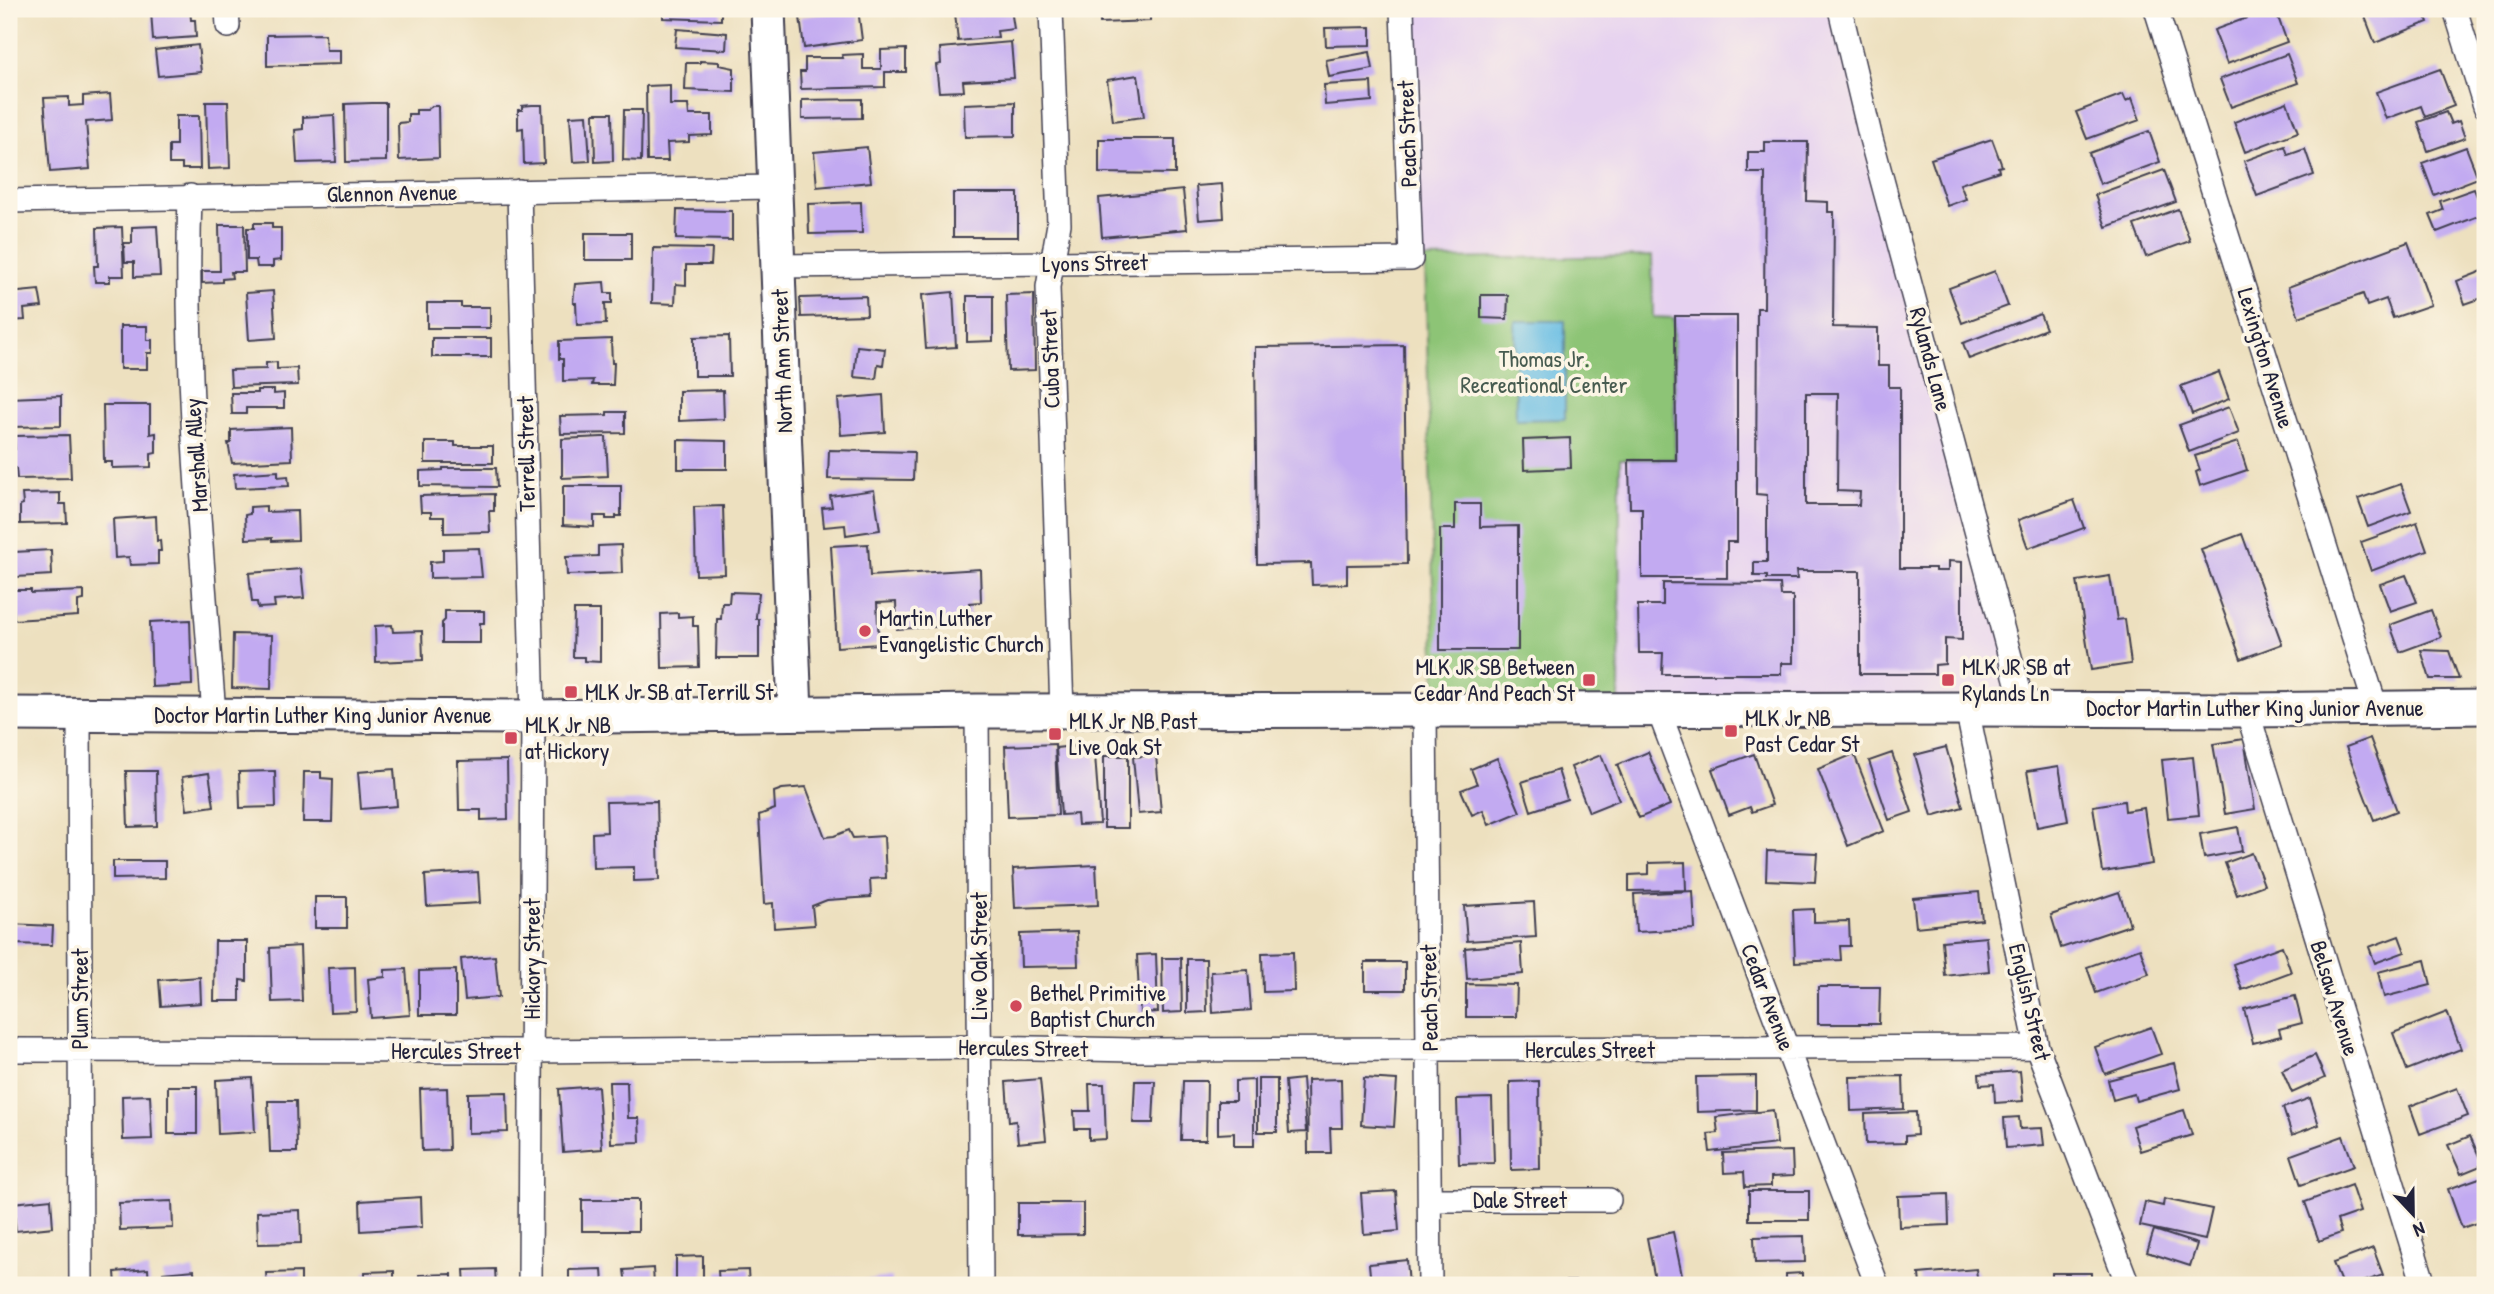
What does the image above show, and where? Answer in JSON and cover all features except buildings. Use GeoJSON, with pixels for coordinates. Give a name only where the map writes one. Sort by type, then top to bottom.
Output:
{"type":"FeatureCollection","features":[{"type":"Feature","properties":{"kind":"main road","name":"North Ann Street"},"geometry":{"type":"LineString","coordinates":[[768,9],[795,713]]}},
{"type":"Feature","properties":{"kind":"main road","name":"Doctor Martin Luther King Junior Avenue"},"geometry":{"type":"LineString","coordinates":[[9,714],[533,717],[977,711],[2247,710],[2485,707]]}},
{"type":"Feature","properties":{"kind":"street","name":"Cuba Street"},"geometry":{"type":"LineString","coordinates":[[1051,9],[1059,224],[1048,287],[1062,711]]}},
{"type":"Feature","properties":{"kind":"street","name":"Peach Street"},"geometry":{"type":"LineString","coordinates":[[1402,9],[1411,259]]}},
{"type":"Feature","properties":{"kind":"street","name":"Rylands Lane"},"geometry":{"type":"LineString","coordinates":[[1840,9],[1870,135],[2024,709]]}},
{"type":"Feature","properties":{"kind":"street","name":"Lexington Avenue"},"geometry":{"type":"LineString","coordinates":[[2156,9],[2376,708]]}},
{"type":"Feature","properties":{"kind":"street"},"geometry":{"type":"LineString","coordinates":[[2455,9],[2485,106]]}},
{"type":"Feature","properties":{"kind":"street","name":"Glennon Avenue"},"geometry":{"type":"LineString","coordinates":[[9,201],[775,187]]}},
{"type":"Feature","properties":{"kind":"street","name":"Terrell Street"},"geometry":{"type":"LineString","coordinates":[[519,191],[533,717]]}},
{"type":"Feature","properties":{"kind":"street","name":"Marshall Alley"},"geometry":{"type":"LineString","coordinates":[[190,197],[187,282],[194,440],[214,714]]}},
{"type":"Feature","properties":{"kind":"street","name":"Lyons Street"},"geometry":{"type":"LineString","coordinates":[[778,266],[1411,259]]}},
{"type":"Feature","properties":{"kind":"street","name":"Cedar Avenue"},"geometry":{"type":"LineString","coordinates":[[1658,709],[1877,1285]]}},
{"type":"Feature","properties":{"kind":"street","name":"English Street"},"geometry":{"type":"LineString","coordinates":[[1967,709],[2037,1047],[2127,1285]]}},
{"type":"Feature","properties":{"kind":"street","name":"Peach Street"},"geometry":{"type":"LineString","coordinates":[[1425,710],[1430,1285]]}},
{"type":"Feature","properties":{"kind":"street","name":"Belsaw Avenue"},"geometry":{"type":"LineString","coordinates":[[2247,710],[2424,1285]]}},
{"type":"Feature","properties":{"kind":"street","name":"Live Oak Street"},"geometry":{"type":"LineString","coordinates":[[977,711],[981,1285]]}},
{"type":"Feature","properties":{"kind":"street","name":"Plum Street"},"geometry":{"type":"LineString","coordinates":[[79,713],[81,1285]]}},
{"type":"Feature","properties":{"kind":"street","name":"Hickory Street"},"geometry":{"type":"LineString","coordinates":[[530,1285],[533,717]]}},
{"type":"Feature","properties":{"kind":"street","name":"Hercules Street"},"geometry":{"type":"LineString","coordinates":[[9,1050],[531,1051],[979,1047],[1134,1050],[1788,1050],[2037,1047]]}},
{"type":"Feature","properties":{"kind":"street","name":"Dale Street"},"geometry":{"type":"LineString","coordinates":[[1431,1200],[1609,1200]]}},
{"type":"Feature","properties":{"kind":"shaded area"},"geometry":{"type":"Polygon","coordinates":[[[1402,9],[1840,9],[2024,709],[1619,709],[1620,459],[1673,318],[1653,318],[1652,256],[1411,259],[1402,9]]]}},
{"type":"Feature","properties":{"kind":"green space","name":"Thomas Jr. Recreational Center"},"geometry":{"type":"Polygon","coordinates":[[[1652,256],[1653,317],[1674,318],[1675,459],[1620,459],[1619,709],[1436,710],[1425,259],[1652,256]]]}},
{"type":"Feature","properties":{"kind":"water"},"geometry":{"type":"Polygon","coordinates":[[[1515,321],[1565,321],[1565,419],[1516,420],[1515,321]]]}},
{"type":"Feature","properties":{"kind":"place","name":"Martin Luther Evangelistic Church"},"geometry":{"type":"Point","coordinates":[865,631]}},
{"type":"Feature","properties":{"kind":"place","name":"MLK JR SB Between Cedar And Peach St"},"geometry":{"type":"Point","coordinates":[1589,680]}},
{"type":"Feature","properties":{"kind":"place","name":"MLK JR SB at Rylands Ln"},"geometry":{"type":"Point","coordinates":[1948,680]}},
{"type":"Feature","properties":{"kind":"place","name":"MLK Jr SB at Terrill St"},"geometry":{"type":"Point","coordinates":[571,692]}},
{"type":"Feature","properties":{"kind":"place","name":"MLK Jr NB Past Cedar St"},"geometry":{"type":"Point","coordinates":[1731,731]}},
{"type":"Feature","properties":{"kind":"place","name":"MLK Jr NB Past Live Oak St"},"geometry":{"type":"Point","coordinates":[1055,734]}},
{"type":"Feature","properties":{"kind":"place","name":"MLK Jr NB at Hickory"},"geometry":{"type":"Point","coordinates":[511,738]}},
{"type":"Feature","properties":{"kind":"place","name":"Bethel Primitive Baptist Church"},"geometry":{"type":"Point","coordinates":[1016,1006]}}]}
